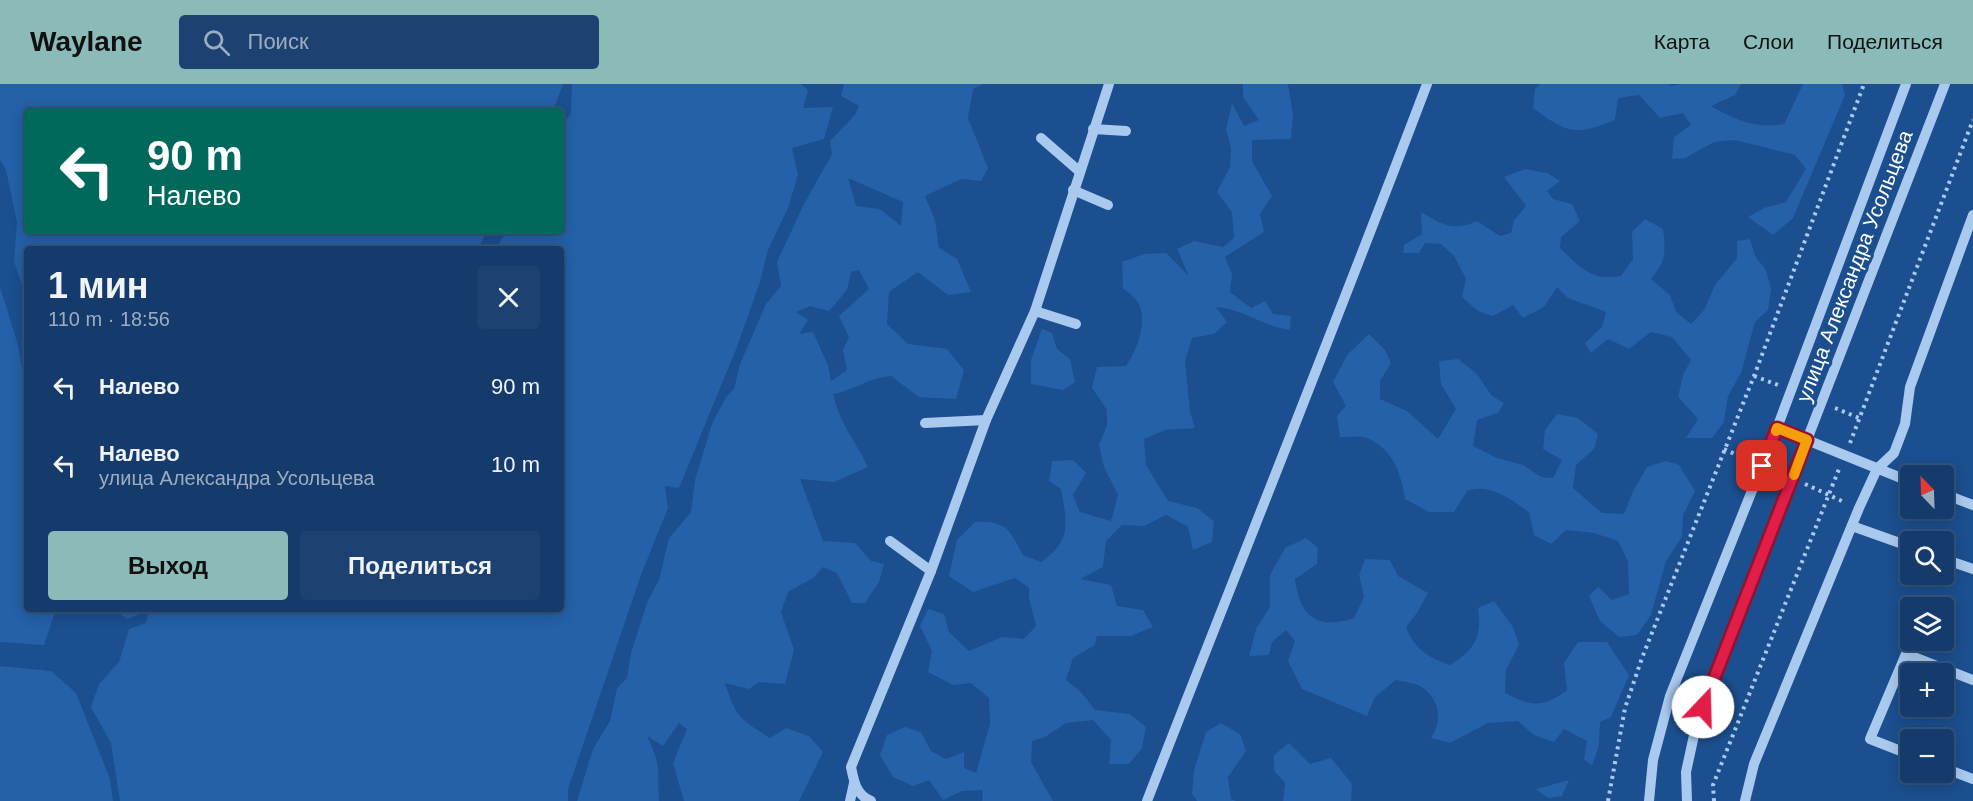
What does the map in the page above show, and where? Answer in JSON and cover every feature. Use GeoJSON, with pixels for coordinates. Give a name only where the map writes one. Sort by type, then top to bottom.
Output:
{"type":"FeatureCollection","features":[{"type":"Feature","properties":{"kind":"street"},"geometry":{"type":"LineString","coordinates":[[871,801],[862,798],[854,783],[851,767],[931,572],[986,420],[1035,311],[1109,84]]}},
{"type":"Feature","properties":{"kind":"street"},"geometry":{"type":"LineString","coordinates":[[1147,801],[1280,458],[1349,290],[1427,84]]}},
{"type":"Feature","properties":{"kind":"street","name":"улица Александра Усольцева"},"geometry":{"type":"LineString","coordinates":[[1649,801],[1653,760],[1670,696],[1777,428],[1906,84]]}},
{"type":"Feature","properties":{"kind":"street","name":"улица Александра Усольцева"},"geometry":{"type":"LineString","coordinates":[[1687,801],[1686,772],[1696,726],[1945,84]]}},
{"type":"Feature","properties":{"kind":"street"},"geometry":{"type":"LineString","coordinates":[[1093,129],[1126,131]]}},
{"type":"Feature","properties":{"kind":"street"},"geometry":{"type":"LineString","coordinates":[[1041,138],[1079,171]]}},
{"type":"Feature","properties":{"kind":"street"},"geometry":{"type":"LineString","coordinates":[[1073,190],[1108,205]]}},
{"type":"Feature","properties":{"kind":"street"},"geometry":{"type":"LineString","coordinates":[[1745,801],[1754,764],[1852,526],[1877,469],[1894,453],[1905,424],[1910,387],[1973,215]]}},
{"type":"Feature","properties":{"kind":"street"},"geometry":{"type":"LineString","coordinates":[[1035,311],[1076,324]]}},
{"type":"Feature","properties":{"kind":"street"},"geometry":{"type":"LineString","coordinates":[[925,423],[986,420]]}},
{"type":"Feature","properties":{"kind":"street"},"geometry":{"type":"LineString","coordinates":[[1777,428],[1900,478]]}},
{"type":"Feature","properties":{"kind":"street"},"geometry":{"type":"LineString","coordinates":[[1954,498],[1973,505]]}},
{"type":"Feature","properties":{"kind":"street"},"geometry":{"type":"LineString","coordinates":[[1852,526],[1900,543]]}},
{"type":"Feature","properties":{"kind":"street"},"geometry":{"type":"LineString","coordinates":[[890,541],[931,572]]}},
{"type":"Feature","properties":{"kind":"street"},"geometry":{"type":"LineString","coordinates":[[1954,562],[1973,569]]}},
{"type":"Feature","properties":{"kind":"street"},"geometry":{"type":"LineString","coordinates":[[1900,751],[1870,739],[1906,654],[1973,680]]}},
{"type":"Feature","properties":{"kind":"street"},"geometry":{"type":"LineString","coordinates":[[1954,772],[1973,779]]}},
{"type":"Feature","properties":{"kind":"street"},"geometry":{"type":"LineString","coordinates":[[850,801],[854,783]]}},
{"type":"Feature","properties":{"kind":"path"},"geometry":{"type":"LineString","coordinates":[[1608,801],[1625,708],[1642,658],[1754,376],[1864,84]]}},
{"type":"Feature","properties":{"kind":"shaded area"},"geometry":{"type":"Polygon","coordinates":[[[0,84],[563,84],[554,108],[24,108],[24,234],[486,234],[480,246],[24,246],[24,290],[14,262],[17,222],[6,170],[0,160],[0,84]]]}},
{"type":"Feature","properties":{"kind":"shaded area"},"geometry":{"type":"Polygon","coordinates":[[[572,84],[801,84],[808,90],[803,108],[833,107],[824,139],[792,148],[798,175],[788,208],[768,250],[760,282],[737,347],[679,488],[665,486],[668,508],[641,575],[568,789],[568,801],[120,801],[111,743],[91,707],[99,684],[119,662],[129,629],[146,623],[149,612],[175,612],[175,614],[181,612],[564,612],[564,246],[497,246],[505,234],[564,234],[564,123],[571,113],[572,84]]]}},
{"type":"Feature","properties":{"kind":"shaded area"},"geometry":{"type":"Polygon","coordinates":[[[844,84],[983,84],[973,89],[968,118],[988,168],[981,181],[961,179],[925,196],[935,220],[939,248],[957,259],[971,292],[948,295],[918,272],[889,292],[887,324],[908,344],[947,349],[964,370],[956,399],[919,397],[891,376],[875,379],[833,394],[844,423],[868,467],[834,482],[800,479],[823,541],[855,543],[871,561],[884,564],[879,582],[865,603],[852,603],[837,573],[823,567],[813,578],[788,592],[781,612],[794,650],[785,684],[759,682],[749,689],[725,683],[736,711],[751,726],[770,738],[786,728],[809,736],[823,752],[799,801],[684,801],[673,763],[687,729],[679,723],[663,746],[647,736],[657,762],[659,801],[577,801],[593,749],[610,721],[617,688],[627,678],[631,653],[648,600],[659,580],[669,538],[691,512],[695,480],[712,424],[726,397],[734,389],[740,364],[766,304],[781,286],[777,262],[803,206],[832,154],[830,141],[855,115],[859,106],[841,96],[844,84]],[[848,178],[856,206],[880,209],[901,226],[903,202],[848,178]],[[859,270],[851,272],[847,290],[829,311],[810,306],[796,312],[808,320],[799,334],[813,332],[828,365],[831,381],[847,370],[843,350],[849,337],[839,316],[869,289],[859,270]]]}},
{"type":"Feature","properties":{"kind":"shaded area"},"geometry":{"type":"Polygon","coordinates":[[[1243,84],[1288,84],[1293,115],[1291,139],[1252,140],[1252,161],[1272,196],[1260,214],[1264,232],[1225,257],[1232,274],[1230,292],[1251,308],[1265,301],[1273,314],[1291,316],[1290,330],[1226,308],[1216,307],[1227,322],[1214,334],[1192,338],[1185,361],[1190,412],[1195,428],[1165,430],[1144,439],[1146,465],[1168,501],[1197,508],[1214,521],[1212,542],[1193,550],[1188,527],[1166,515],[1144,526],[1122,525],[1106,541],[1103,567],[1080,579],[1111,585],[1117,606],[1143,610],[1153,627],[1131,636],[1097,636],[1095,645],[1073,658],[1066,680],[1082,693],[1095,710],[1130,714],[1146,727],[1142,748],[1129,764],[1109,764],[1111,740],[1093,720],[1066,723],[1045,737],[1032,741],[1031,762],[1053,801],[982,801],[983,790],[962,791],[943,800],[929,780],[913,786],[893,777],[880,755],[887,735],[905,727],[921,732],[931,751],[946,759],[964,752],[964,768],[976,773],[990,724],[989,698],[971,683],[953,685],[928,672],[932,651],[920,626],[928,609],[944,614],[949,632],[969,651],[1002,637],[1024,639],[1036,626],[1029,598],[1029,588],[1015,578],[973,592],[949,576],[957,540],[975,522],[994,523],[1006,528],[1023,555],[1041,562],[1051,554],[1063,539],[1065,530],[1061,489],[1049,481],[1052,461],[1073,460],[1086,473],[1073,495],[1080,512],[1111,521],[1118,495],[1104,467],[1099,445],[1107,425],[1107,410],[1092,388],[1097,367],[1126,366],[1140,334],[1142,317],[1140,309],[1136,299],[1123,288],[1122,262],[1144,254],[1166,253],[1189,276],[1177,249],[1194,241],[1223,247],[1234,238],[1232,212],[1217,192],[1230,167],[1231,148],[1226,129],[1232,103],[1244,126],[1259,120],[1243,97],[1243,84]]]}},
{"type":"Feature","properties":{"kind":"shaded area"},"geometry":{"type":"Polygon","coordinates":[[[1540,84],[1668,84],[1672,86],[1741,84],[1735,95],[1711,106],[1737,119],[1764,125],[1784,124],[1803,84],[1842,84],[1845,95],[1793,218],[1773,235],[1748,217],[1764,208],[1786,202],[1806,169],[1795,155],[1735,140],[1714,142],[1685,158],[1672,159],[1674,137],[1691,125],[1683,113],[1660,118],[1639,95],[1618,98],[1615,120],[1590,129],[1572,130],[1555,123],[1533,108],[1535,89],[1540,84]]]}},
{"type":"Feature","properties":{"kind":"shaded area"},"geometry":{"type":"Polygon","coordinates":[[[1525,169],[1547,173],[1560,181],[1547,191],[1553,199],[1572,204],[1580,221],[1561,237],[1560,248],[1581,267],[1594,275],[1621,276],[1633,259],[1632,232],[1645,219],[1663,229],[1664,256],[1660,267],[1651,279],[1670,295],[1676,312],[1691,324],[1704,310],[1715,285],[1737,258],[1737,241],[1750,239],[1755,256],[1766,270],[1771,289],[1768,310],[1755,322],[1741,373],[1728,396],[1724,422],[1712,438],[1686,438],[1698,419],[1678,397],[1683,375],[1691,360],[1672,337],[1651,332],[1629,349],[1608,339],[1591,353],[1585,343],[1602,327],[1606,312],[1568,298],[1557,287],[1544,307],[1523,318],[1513,305],[1493,316],[1478,311],[1462,297],[1466,279],[1454,256],[1441,244],[1425,243],[1419,253],[1403,253],[1404,245],[1422,234],[1421,212],[1448,226],[1461,226],[1477,221],[1500,236],[1511,233],[1514,220],[1526,206],[1504,177],[1525,169]]]}},
{"type":"Feature","properties":{"kind":"shaded area"},"geometry":{"type":"Polygon","coordinates":[[[0,287],[18,345],[24,382],[24,612],[55,612],[44,645],[0,642],[0,287]]]}},
{"type":"Feature","properties":{"kind":"shaded area"},"geometry":{"type":"Polygon","coordinates":[[[1042,329],[1052,333],[1057,349],[1070,359],[1075,382],[1063,390],[1031,384],[1031,360],[1042,329]]]}},
{"type":"Feature","properties":{"kind":"shaded area"},"geometry":{"type":"Polygon","coordinates":[[[1369,334],[1385,350],[1391,363],[1380,381],[1380,399],[1407,411],[1438,439],[1456,409],[1441,384],[1439,361],[1458,359],[1477,374],[1492,396],[1504,403],[1498,413],[1477,420],[1473,446],[1497,458],[1523,465],[1541,477],[1553,478],[1562,460],[1543,449],[1545,430],[1557,414],[1578,418],[1598,434],[1594,449],[1576,465],[1573,488],[1602,513],[1624,514],[1633,491],[1647,467],[1666,461],[1679,465],[1695,491],[1683,515],[1682,537],[1666,561],[1651,615],[1637,635],[1619,637],[1600,621],[1589,596],[1598,587],[1612,600],[1629,594],[1628,561],[1618,541],[1594,533],[1566,530],[1551,544],[1534,535],[1529,512],[1500,494],[1484,489],[1467,491],[1454,512],[1429,512],[1405,499],[1395,464],[1378,444],[1366,438],[1340,437],[1337,416],[1346,406],[1333,382],[1347,355],[1369,334]]]}},
{"type":"Feature","properties":{"kind":"shaded area"},"geometry":{"type":"Polygon","coordinates":[[[1306,538],[1318,548],[1317,564],[1295,579],[1297,592],[1306,611],[1320,621],[1330,622],[1354,618],[1364,597],[1359,575],[1365,559],[1390,560],[1398,576],[1428,593],[1406,627],[1409,635],[1423,652],[1450,665],[1465,654],[1475,642],[1479,627],[1478,608],[1494,601],[1513,627],[1519,645],[1506,670],[1505,693],[1522,701],[1537,704],[1559,696],[1567,690],[1564,663],[1578,642],[1607,642],[1629,675],[1611,717],[1600,722],[1599,745],[1592,766],[1584,759],[1587,741],[1564,729],[1554,742],[1534,735],[1518,721],[1488,723],[1450,743],[1431,738],[1437,725],[1436,705],[1429,693],[1414,684],[1396,680],[1375,697],[1367,716],[1302,689],[1288,661],[1295,641],[1286,630],[1272,642],[1269,655],[1249,656],[1256,629],[1270,607],[1270,575],[1285,548],[1306,538]]]}},
{"type":"Feature","properties":{"kind":"shaded area"},"geometry":{"type":"Polygon","coordinates":[[[118,612],[144,612],[127,619],[118,612]]]}},
{"type":"Feature","properties":{"kind":"shaded area"},"geometry":{"type":"Polygon","coordinates":[[[0,666],[51,671],[76,693],[110,779],[113,801],[0,801],[0,666]]]}},
{"type":"Feature","properties":{"kind":"shaded area"},"geometry":{"type":"Polygon","coordinates":[[[1221,723],[1240,734],[1246,751],[1228,777],[1231,799],[1236,801],[1197,801],[1192,794],[1194,770],[1206,732],[1221,723]]]}},
{"type":"Feature","properties":{"kind":"shaded area"},"geometry":{"type":"Polygon","coordinates":[[[1289,743],[1310,764],[1331,758],[1352,784],[1351,801],[1283,801],[1285,783],[1274,771],[1274,755],[1289,743]]]}},
{"type":"Feature","properties":{"kind":"shaded area"},"geometry":{"type":"Polygon","coordinates":[[[1569,780],[1562,796],[1548,798],[1536,789],[1569,780]]]}},
{"type":"Feature","properties":{"kind":"slow traffic"},"geometry":{"type":"LineString","coordinates":[[1776,431],[1777,428],[1807,440],[1794,475]]}},
{"type":"Feature","properties":{"kind":"route"},"geometry":{"type":"LineString","coordinates":[[1703,707],[1807,440],[1777,428],[1762,466]]}}]}
